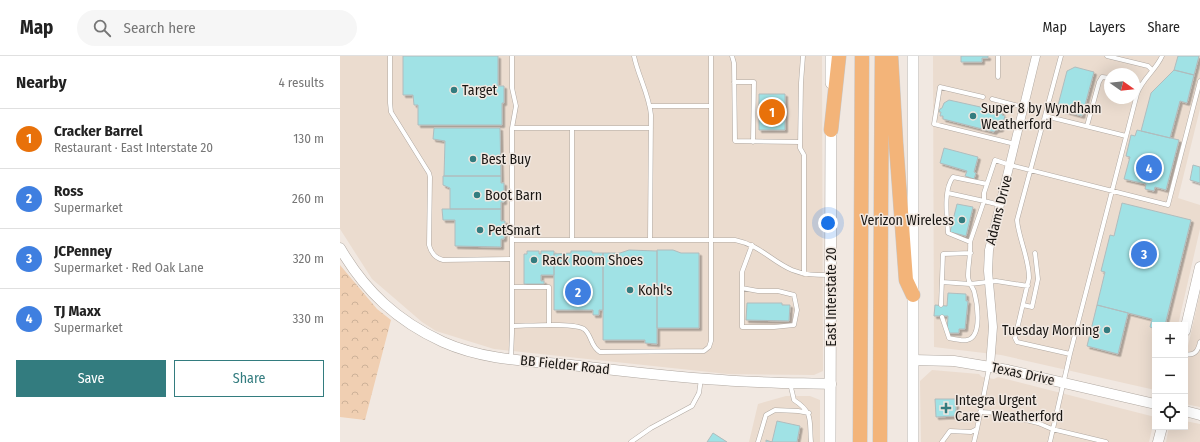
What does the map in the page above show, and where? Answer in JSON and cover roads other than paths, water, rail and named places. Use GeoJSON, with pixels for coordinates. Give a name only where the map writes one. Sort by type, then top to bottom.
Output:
{"type":"FeatureCollection","features":[{"type":"Feature","properties":{"kind":"highway"},"geometry":{"type":"LineString","coordinates":[[831,130],[839,56]]}},
{"type":"Feature","properties":{"kind":"highway"},"geometry":{"type":"LineString","coordinates":[[860,442],[862,56]]}},
{"type":"Feature","properties":{"kind":"highway"},"geometry":{"type":"LineString","coordinates":[[880,442],[880,204],[882,56]]}},
{"type":"Feature","properties":{"kind":"highway"},"geometry":{"type":"LineString","coordinates":[[891,56],[895,135],[906,280],[913,295]]}},
{"type":"Feature","properties":{"kind":"main road","name":"East Interstate 20"},"geometry":{"type":"LineString","coordinates":[[830,56],[832,275],[830,442]]}},
{"type":"Feature","properties":{"kind":"main road"},"geometry":{"type":"LineString","coordinates":[[913,442],[914,56]]}},
{"type":"Feature","properties":{"kind":"street","name":"Adams Drive"},"geometry":{"type":"LineString","coordinates":[[990,366],[993,327],[988,271],[989,250],[1036,56]]}},
{"type":"Feature","properties":{"kind":"street","name":"BB Fielder Road"},"geometry":{"type":"LineString","coordinates":[[340,248],[357,276],[393,312],[409,324],[462,349],[511,359],[702,378],[831,384]]}},
{"type":"Feature","properties":{"kind":"street"},"geometry":{"type":"LineString","coordinates":[[1187,322],[1200,267]]}},
{"type":"Feature","properties":{"kind":"street","name":"Texas Drive"},"geometry":{"type":"LineString","coordinates":[[913,360],[954,361],[990,366],[1152,403]]}},
{"type":"Feature","properties":{"kind":"street"},"geometry":{"type":"LineString","coordinates":[[1188,412],[1200,415]]}},
{"type":"Feature","properties":{"kind":"street"},"geometry":{"type":"LineString","coordinates":[[1158,442],[1161,430]]}},
{"type":"Feature","properties":{"kind":"lane"},"geometry":{"type":"LineString","coordinates":[[390,56],[391,112],[429,173],[430,177],[429,245],[431,251],[438,259],[443,260],[512,260]]}},
{"type":"Feature","properties":{"kind":"lane"},"geometry":{"type":"LineString","coordinates":[[511,359],[512,128],[516,106],[512,88],[512,56]]}},
{"type":"Feature","properties":{"kind":"lane"},"geometry":{"type":"LineString","coordinates":[[634,56],[637,70],[650,106],[650,239]]}},
{"type":"Feature","properties":{"kind":"lane"},"geometry":{"type":"LineString","coordinates":[[512,326],[568,325],[584,329],[588,333],[594,346],[600,352],[707,350],[711,341],[711,56]]}},
{"type":"Feature","properties":{"kind":"lane"},"geometry":{"type":"LineString","coordinates":[[732,56],[734,64],[735,141],[800,142]]}},
{"type":"Feature","properties":{"kind":"lane"},"geometry":{"type":"LineString","coordinates":[[803,56],[800,148],[804,155],[804,274]]}},
{"type":"Feature","properties":{"kind":"lane"},"geometry":{"type":"LineString","coordinates":[[998,56],[998,77]]}},
{"type":"Feature","properties":{"kind":"lane"},"geometry":{"type":"LineString","coordinates":[[1061,56],[1017,220],[1018,230],[1029,269],[1028,286],[1015,338],[1017,342],[1070,354]]}},
{"type":"Feature","properties":{"kind":"lane"},"geometry":{"type":"LineString","coordinates":[[1107,56],[1148,66],[1152,70]]}},
{"type":"Feature","properties":{"kind":"lane"},"geometry":{"type":"LineString","coordinates":[[1050,442],[1070,354],[1137,94],[1141,84],[1159,63],[1162,56]]}},
{"type":"Feature","properties":{"kind":"lane"},"geometry":{"type":"LineString","coordinates":[[1087,126],[1099,82],[1102,77],[1104,77]]}},
{"type":"Feature","properties":{"kind":"lane"},"geometry":{"type":"LineString","coordinates":[[942,317],[949,338],[967,340],[975,334],[978,327],[974,290],[968,277],[971,253],[970,242],[984,201],[984,193],[995,160],[1031,171],[1168,205],[1200,81]]}},
{"type":"Feature","properties":{"kind":"lane"},"geometry":{"type":"LineString","coordinates":[[734,82],[754,82],[753,142]]}},
{"type":"Feature","properties":{"kind":"lane"},"geometry":{"type":"LineString","coordinates":[[983,97],[940,87],[934,124],[1015,144]]}},
{"type":"Feature","properties":{"kind":"lane"},"geometry":{"type":"LineString","coordinates":[[992,99],[1024,108]]}},
{"type":"Feature","properties":{"kind":"lane"},"geometry":{"type":"LineString","coordinates":[[650,106],[711,106]]}},
{"type":"Feature","properties":{"kind":"lane"},"geometry":{"type":"LineString","coordinates":[[1045,116],[1126,136]]}},
{"type":"Feature","properties":{"kind":"lane"},"geometry":{"type":"LineString","coordinates":[[512,128],[651,128]]}},
{"type":"Feature","properties":{"kind":"lane"},"geometry":{"type":"LineString","coordinates":[[572,128],[572,240]]}},
{"type":"Feature","properties":{"kind":"lane"},"geometry":{"type":"LineString","coordinates":[[970,242],[948,233],[948,182],[953,176],[987,184]]}},
{"type":"Feature","properties":{"kind":"lane"},"geometry":{"type":"LineString","coordinates":[[948,194],[1000,205]]}},
{"type":"Feature","properties":{"kind":"lane"},"geometry":{"type":"LineString","coordinates":[[512,240],[736,240],[746,242],[763,251],[784,266],[804,274],[832,275]]}},
{"type":"Feature","properties":{"kind":"lane"},"geometry":{"type":"LineString","coordinates":[[742,288],[758,292],[778,291],[794,295],[797,310],[794,325],[774,327],[742,327],[742,288],[742,272],[752,245]]}},
{"type":"Feature","properties":{"kind":"lane"},"geometry":{"type":"LineString","coordinates":[[941,305],[942,254],[971,253]]}},
{"type":"Feature","properties":{"kind":"lane"},"geometry":{"type":"LineString","coordinates":[[1023,305],[1032,307],[1038,279],[1035,253]]}},
{"type":"Feature","properties":{"kind":"lane"},"geometry":{"type":"LineString","coordinates":[[942,282],[970,284],[996,281],[1028,286]]}},
{"type":"Feature","properties":{"kind":"lane"},"geometry":{"type":"LineString","coordinates":[[512,287],[549,287],[549,325]]}},
{"type":"Feature","properties":{"kind":"lane"},"geometry":{"type":"LineString","coordinates":[[1188,354],[1193,354],[1196,352],[1200,342]]}},
{"type":"Feature","properties":{"kind":"lane"},"geometry":{"type":"LineString","coordinates":[[974,442],[990,366]]}},
{"type":"Feature","properties":{"kind":"lane"},"geometry":{"type":"LineString","coordinates":[[631,442],[651,428],[692,406],[699,393],[702,378]]}},
{"type":"Feature","properties":{"kind":"lane"},"geometry":{"type":"LineString","coordinates":[[790,383],[794,400],[804,406],[809,413],[811,442]]}},
{"type":"Feature","properties":{"kind":"lane"},"geometry":{"type":"LineString","coordinates":[[758,442],[766,415],[775,410],[809,413]]}},
{"type":"Feature","properties":{"kind":"lane"},"geometry":{"type":"LineString","coordinates":[[980,412],[997,413],[1038,423],[1052,429],[1106,442]]}},
{"type":"Feature","properties":{"kind":"lane"},"geometry":{"type":"LineString","coordinates":[[942,442],[950,431],[972,432],[977,429]]}},
{"type":"Feature","properties":{"kind":"place","name":"Target"},"geometry":{"type":"Point","coordinates":[454,90]}},
{"type":"Feature","properties":{"kind":"place","name":"Cracker Barrel"},"geometry":{"type":"Point","coordinates":[772,112]}},
{"type":"Feature","properties":{"kind":"place","name":"Super 8 by Wyndham Weatherford"},"geometry":{"type":"Point","coordinates":[973,116]}},
{"type":"Feature","properties":{"kind":"place","name":"Best Buy"},"geometry":{"type":"Point","coordinates":[473,159]}},
{"type":"Feature","properties":{"kind":"place","name":"TJ Maxx"},"geometry":{"type":"Point","coordinates":[1149,168]}},
{"type":"Feature","properties":{"kind":"place","name":"Boot Barn"},"geometry":{"type":"Point","coordinates":[477,195]}},
{"type":"Feature","properties":{"kind":"place","name":"Verizon Wireless"},"geometry":{"type":"Point","coordinates":[962,220]}},
{"type":"Feature","properties":{"kind":"place","name":"PetSmart"},"geometry":{"type":"Point","coordinates":[480,230]}},
{"type":"Feature","properties":{"kind":"place","name":"JCPenney"},"geometry":{"type":"Point","coordinates":[1144,254]}},
{"type":"Feature","properties":{"kind":"place","name":"Rack Room Shoes"},"geometry":{"type":"Point","coordinates":[534,260]}},
{"type":"Feature","properties":{"kind":"place","name":"Kohl's"},"geometry":{"type":"Point","coordinates":[630,290]}},
{"type":"Feature","properties":{"kind":"place","name":"Ross"},"geometry":{"type":"Point","coordinates":[578,292]}},
{"type":"Feature","properties":{"kind":"place","name":"Tuesday Morning"},"geometry":{"type":"Point","coordinates":[1107,330]}},
{"type":"Feature","properties":{"kind":"place","name":"Integra Urgent Care - Weatherford"},"geometry":{"type":"Point","coordinates":[946,408]}}]}
